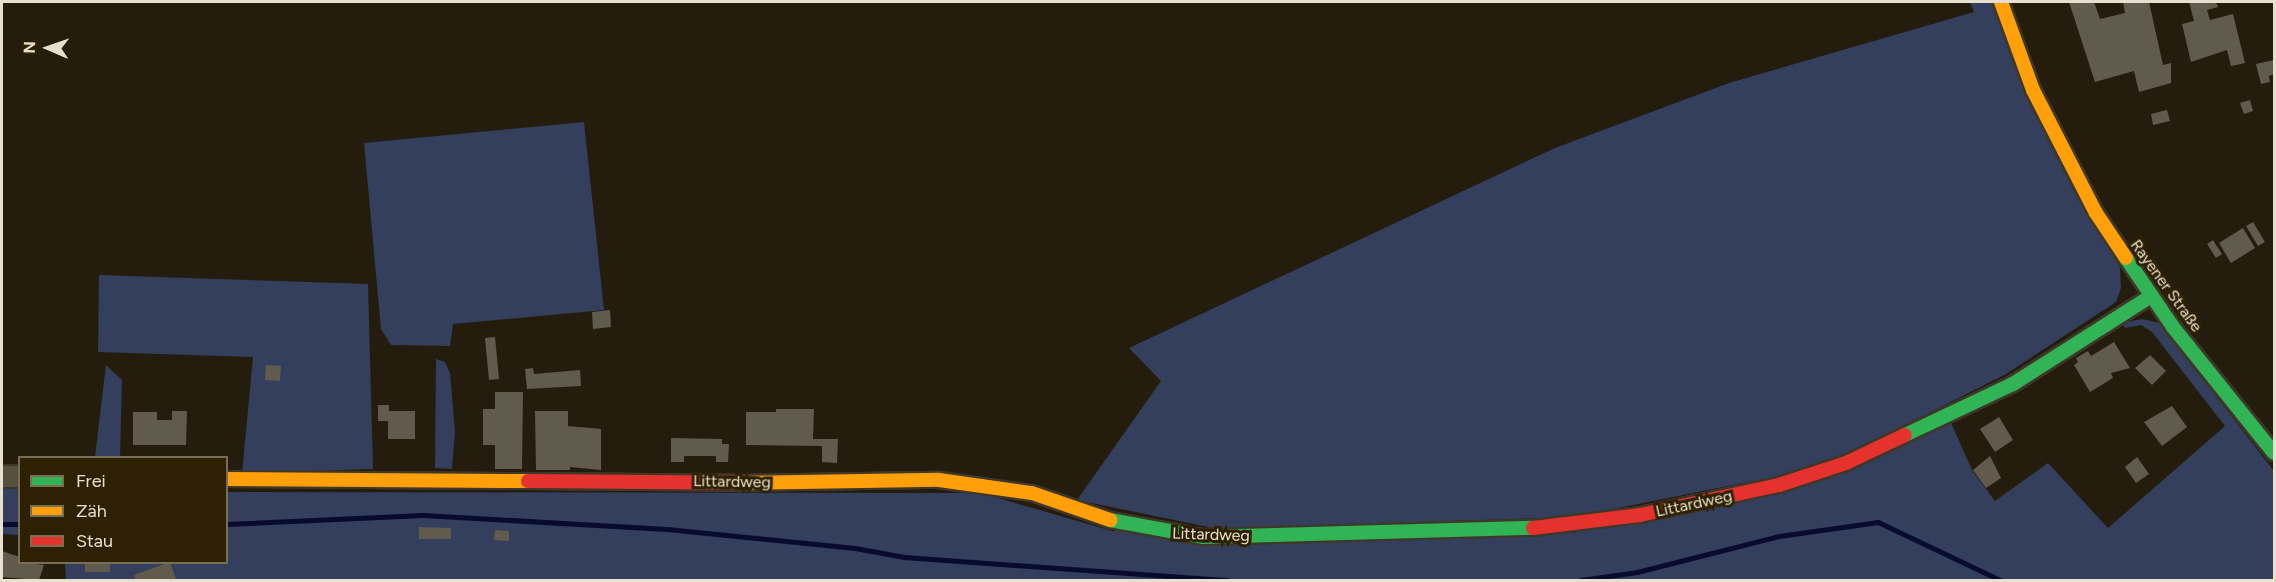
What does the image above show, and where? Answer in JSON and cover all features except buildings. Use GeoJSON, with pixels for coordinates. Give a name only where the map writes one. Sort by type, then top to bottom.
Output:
{"type":"FeatureCollection","features":[{"type":"Feature","properties":{"kind":"street","name":"Rayener Straße"},"geometry":{"type":"LineString","coordinates":[[2001,2],[2020,60],[2050,125],[2097,213],[2151,296],[2274,453]]}},
{"type":"Feature","properties":{"kind":"street","name":"Littardweg"},"geometry":{"type":"LineString","coordinates":[[228,479],[855,484],[939,480],[1032,493],[1115,522],[1203,537],[1535,528],[1640,515],[1705,502],[1779,485],[1846,462],[2013,384],[2151,296]]}},
{"type":"Feature","properties":{"kind":"street"},"geometry":{"type":"LineString","coordinates":[[2,476],[18,476]]}},
{"type":"Feature","properties":{"kind":"shaded area"},"geometry":{"type":"Polygon","coordinates":[[[1970,2],[1991,2],[2120,268],[2121,288],[2116,302],[2006,374],[1858,449],[1778,476],[1573,517],[1218,529],[1077,500],[1161,381],[1129,348],[1555,148],[1729,83],[1974,12],[1970,2]]]}},
{"type":"Feature","properties":{"kind":"shaded area"},"geometry":{"type":"Polygon","coordinates":[[[584,122],[604,310],[453,324],[450,346],[391,345],[381,329],[364,143],[584,122]]]}},
{"type":"Feature","properties":{"kind":"shaded area"},"geometry":{"type":"Polygon","coordinates":[[[99,275],[368,284],[373,469],[242,473],[253,357],[98,352],[99,275]]]}},
{"type":"Feature","properties":{"kind":"shaded area"},"geometry":{"type":"Polygon","coordinates":[[[2142,319],[2159,323],[2274,471],[2274,580],[66,580],[65,564],[228,564],[228,492],[981,493],[1112,531],[1574,533],[1951,423],[1972,470],[1995,501],[2048,463],[2108,528],[2225,426],[2152,332],[2141,325],[2125,328],[2122,323],[2142,319]]]}},
{"type":"Feature","properties":{"kind":"shaded area"},"geometry":{"type":"Polygon","coordinates":[[[436,359],[445,362],[450,373],[455,432],[452,469],[435,468],[436,359]]]}},
{"type":"Feature","properties":{"kind":"shaded area"},"geometry":{"type":"Polygon","coordinates":[[[106,365],[122,380],[120,456],[95,456],[106,365]]]}},
{"type":"Feature","properties":{"kind":"shaded area"},"geometry":{"type":"Polygon","coordinates":[[[2,487],[18,487],[18,535],[2,534],[2,487]]]}},
{"type":"Feature","properties":{"kind":"waterway"},"geometry":{"type":"LineString","coordinates":[[228,524],[423,515],[667,529],[855,548],[904,557],[1228,580]]}},
{"type":"Feature","properties":{"kind":"waterway"},"geometry":{"type":"LineString","coordinates":[[1581,580],[1637,572],[1779,536],[1878,522],[2000,580]]}},
{"type":"Feature","properties":{"kind":"waterway"},"geometry":{"type":"LineString","coordinates":[[2,524],[18,524]]}},
{"type":"Feature","properties":{"kind":"traffic: fast"},"geometry":{"type":"LineString","coordinates":[[2126,258],[2173,327],[2274,453]]}},
{"type":"Feature","properties":{"kind":"traffic: fast"},"geometry":{"type":"LineString","coordinates":[[1905,435],[2013,384],[2151,296]]}},
{"type":"Feature","properties":{"kind":"traffic: fast"},"geometry":{"type":"LineString","coordinates":[[1110,520],[1203,537],[1533,528]]}},
{"type":"Feature","properties":{"kind":"traffic: slow"},"geometry":{"type":"LineString","coordinates":[[2001,2],[2033,90],[2096,213],[2126,258]]}},
{"type":"Feature","properties":{"kind":"traffic: slow"},"geometry":{"type":"LineString","coordinates":[[228,479],[528,481]]}},
{"type":"Feature","properties":{"kind":"traffic: slow"},"geometry":{"type":"LineString","coordinates":[[738,483],[939,480],[1032,493],[1110,520]]}},
{"type":"Feature","properties":{"kind":"traffic: jam"},"geometry":{"type":"LineString","coordinates":[[1533,528],[1640,515],[1779,485],[1846,463],[1905,435]]}},
{"type":"Feature","properties":{"kind":"traffic: jam"},"geometry":{"type":"LineString","coordinates":[[528,481],[738,483]]}}]}
